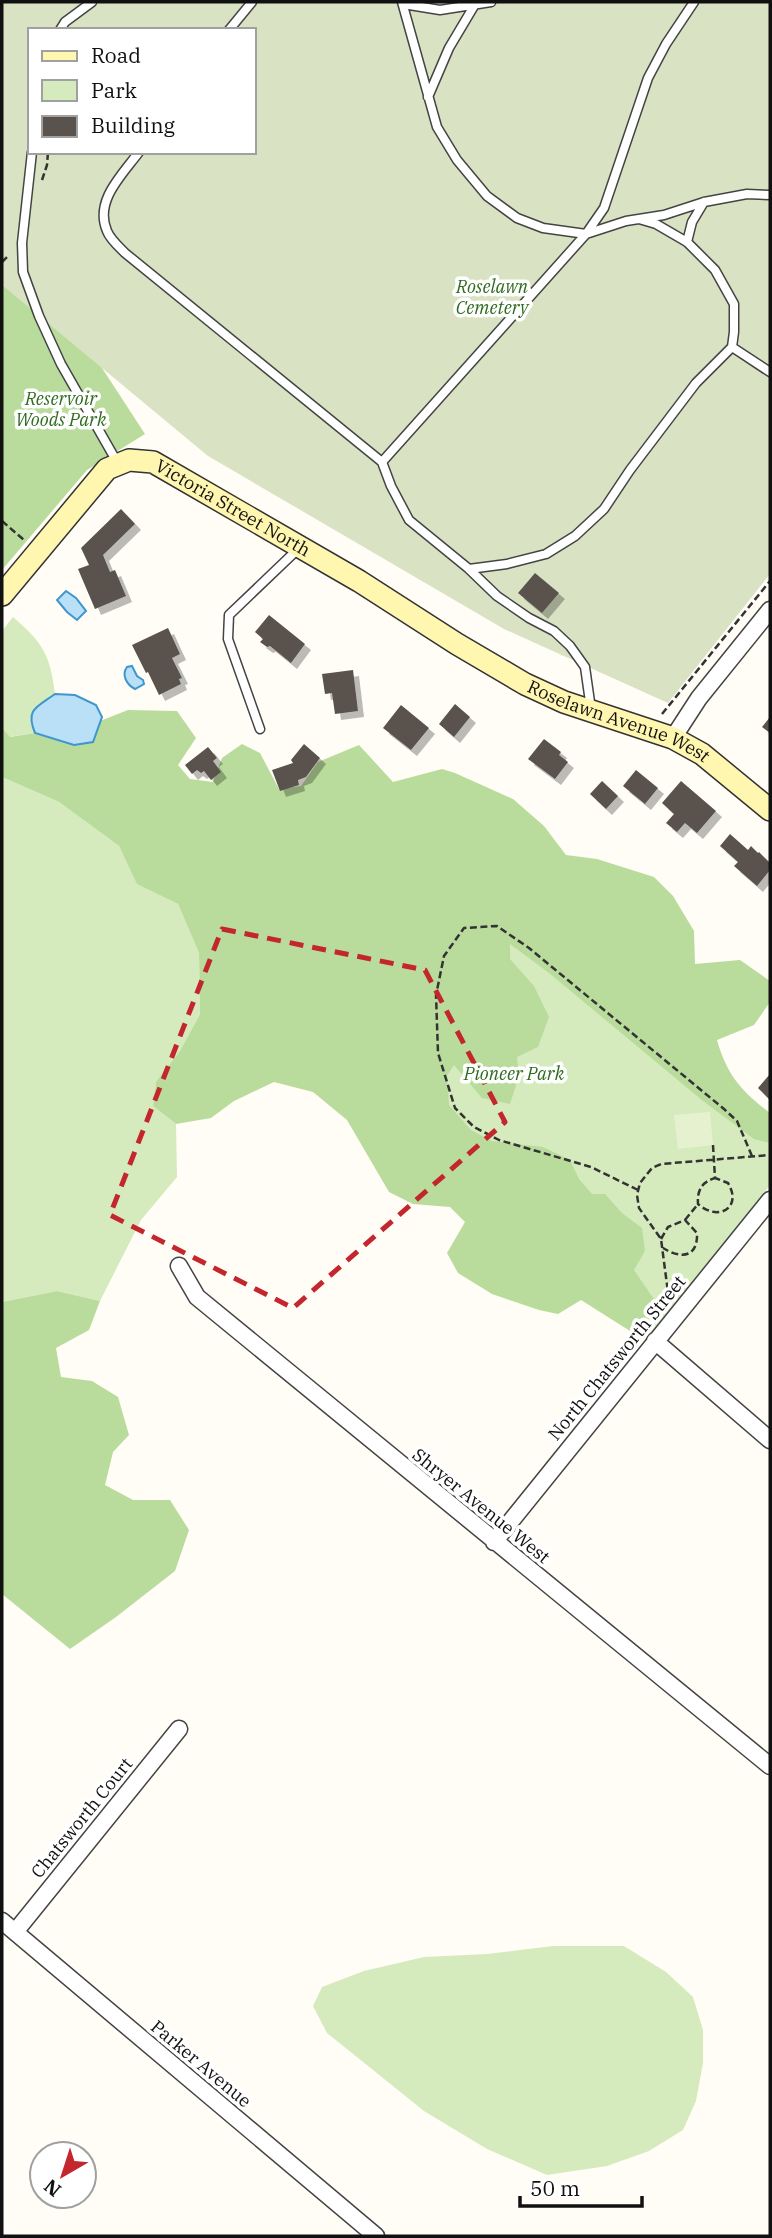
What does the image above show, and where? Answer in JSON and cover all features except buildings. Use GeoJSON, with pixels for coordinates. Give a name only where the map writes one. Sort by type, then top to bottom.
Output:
{"type":"FeatureCollection","features":[{"type":"Feature","properties":{"kind":"street","name":"Victoria Street North"},"geometry":{"type":"LineString","coordinates":[[118,463],[129,460],[153,462],[300,547],[457,644]]}},
{"type":"Feature","properties":{"kind":"street"},"geometry":{"type":"LineString","coordinates":[[2,595],[99,477],[118,463]]}},
{"type":"Feature","properties":{"kind":"street"},"geometry":{"type":"LineString","coordinates":[[673,738],[699,698],[770,610]]}},
{"type":"Feature","properties":{"kind":"street","name":"Roselawn Avenue West"},"geometry":{"type":"LineString","coordinates":[[457,644],[525,684],[564,702],[673,738],[702,754],[770,810]]}},
{"type":"Feature","properties":{"kind":"street","name":"North Chatsworth Street"},"geometry":{"type":"LineString","coordinates":[[494,1542],[770,1200]]}},
{"type":"Feature","properties":{"kind":"street","name":"Shryer Avenue West"},"geometry":{"type":"LineString","coordinates":[[179,1266],[197,1297],[770,1766]]}},
{"type":"Feature","properties":{"kind":"street"},"geometry":{"type":"LineString","coordinates":[[655,1341],[770,1440]]}},
{"type":"Feature","properties":{"kind":"street","name":"Chatsworth Court"},"geometry":{"type":"LineString","coordinates":[[15,1932],[179,1729]]}},
{"type":"Feature","properties":{"kind":"street","name":"Parker Avenue"},"geometry":{"type":"LineString","coordinates":[[2,1921],[376,2236]]}},
{"type":"Feature","properties":{"kind":"lane"},"geometry":{"type":"LineString","coordinates":[[61,28],[65,22],[92,2]]}},
{"type":"Feature","properties":{"kind":"lane"},"geometry":{"type":"LineString","coordinates":[[231,28],[252,2]]}},
{"type":"Feature","properties":{"kind":"lane"},"geometry":{"type":"LineString","coordinates":[[491,2],[440,10],[402,3],[437,127],[457,160],[487,196],[517,218],[543,228],[586,234],[704,202],[747,194],[770,195]]}},
{"type":"Feature","properties":{"kind":"lane"},"geometry":{"type":"LineString","coordinates":[[382,462],[586,234],[604,208],[648,78],[666,44],[694,2]]}},
{"type":"Feature","properties":{"kind":"lane"},"geometry":{"type":"LineString","coordinates":[[428,97],[449,48],[474,6]]}},
{"type":"Feature","properties":{"kind":"lane"},"geometry":{"type":"LineString","coordinates":[[33,154],[22,243],[23,272],[61,364],[118,463]]}},
{"type":"Feature","properties":{"kind":"lane"},"geometry":{"type":"LineString","coordinates":[[138,154],[107,196],[102,215],[107,234],[125,253],[382,462],[409,520],[469,569],[497,596],[554,631],[570,646],[585,667],[591,712]]}},
{"type":"Feature","properties":{"kind":"lane"},"geometry":{"type":"LineString","coordinates":[[687,242],[692,222],[704,202]]}},
{"type":"Feature","properties":{"kind":"lane"},"geometry":{"type":"LineString","coordinates":[[469,569],[506,564],[546,554],[575,536],[604,509],[696,383],[732,346],[734,304],[715,270],[687,242],[656,224],[639,219]]}},
{"type":"Feature","properties":{"kind":"lane"},"geometry":{"type":"LineString","coordinates":[[732,346],[770,372]]}},
{"type":"Feature","properties":{"kind":"lane"},"geometry":{"type":"LineString","coordinates":[[260,729],[228,639],[229,615],[300,547]]}},
{"type":"Feature","properties":{"kind":"path"},"geometry":{"type":"LineString","coordinates":[[662,714],[770,581]]}},
{"type":"Feature","properties":{"kind":"path"},"geometry":{"type":"LineString","coordinates":[[638,1190],[592,1167],[499,1140],[474,1127],[455,1108],[438,1053],[436,995],[444,956],[464,928],[498,926],[529,948],[737,1121],[752,1156]]}},
{"type":"Feature","properties":{"kind":"path"},"geometry":{"type":"LineString","coordinates":[[713,1145],[715,1178]]}},
{"type":"Feature","properties":{"kind":"path"},"geometry":{"type":"LineString","coordinates":[[678,1313],[670,1306],[661,1239],[639,1208],[640,1183],[652,1168],[661,1164],[770,1155]]}},
{"type":"Feature","properties":{"kind":"path"},"geometry":{"type":"LineString","coordinates":[[661,1239],[668,1227],[685,1220],[698,1204],[698,1193],[705,1183],[715,1178],[728,1183],[732,1189],[732,1203],[722,1213],[713,1213],[698,1204]]}},
{"type":"Feature","properties":{"kind":"path"},"geometry":{"type":"LineString","coordinates":[[662,1248],[679,1256],[691,1252],[697,1240],[697,1233],[685,1220]]}},
{"type":"Feature","properties":{"kind":"highlighted area"},"geometry":{"type":"Polygon","coordinates":[[[222,929],[425,970],[505,1122],[293,1308],[110,1215],[222,929]]]}},
{"type":"Feature","properties":{"kind":"green space","name":"Roselawn Cemetery"},"geometry":{"type":"Polygon","coordinates":[[[2,2],[770,2],[770,574],[668,703],[504,629],[208,456],[2,285],[2,2]]]}},
{"type":"Feature","properties":{"kind":"green space","name":"Reservoir Woods Park"},"geometry":{"type":"Polygon","coordinates":[[[2,180],[74,325],[145,434],[87,470],[2,570],[2,180]]]}},
{"type":"Feature","properties":{"kind":"green space"},"geometry":{"type":"Polygon","coordinates":[[[13,617],[32,634],[43,650],[51,669],[55,694],[34,709],[31,719],[35,733],[9,737],[2,728],[2,631],[13,617]]]}},
{"type":"Feature","properties":{"kind":"green space"},"geometry":{"type":"Polygon","coordinates":[[[128,710],[177,711],[196,738],[178,765],[190,779],[213,782],[222,758],[242,744],[260,753],[279,789],[301,786],[318,762],[359,745],[393,782],[442,769],[455,773],[513,799],[544,826],[566,855],[597,859],[654,877],[673,896],[694,931],[695,964],[740,960],[770,981],[770,1002],[754,1025],[717,1040],[725,1063],[736,1081],[770,1113],[770,1143],[754,1139],[703,1101],[549,973],[510,944],[510,959],[534,986],[549,1017],[538,1047],[517,1057],[519,1076],[510,1104],[482,1098],[454,1065],[447,1076],[449,1105],[471,1130],[492,1141],[543,1147],[570,1160],[579,1179],[592,1194],[605,1194],[622,1213],[642,1228],[645,1251],[634,1270],[660,1308],[652,1324],[630,1331],[581,1300],[558,1314],[539,1310],[492,1294],[458,1273],[447,1253],[465,1222],[450,1207],[413,1204],[389,1192],[347,1120],[313,1092],[274,1082],[234,1101],[211,1118],[176,1124],[153,1106],[156,1082],[180,1051],[200,1014],[199,953],[178,904],[137,884],[119,846],[59,802],[2,777],[2,728],[10,737],[35,733],[93,742],[100,721],[128,710]]]}},
{"type":"Feature","properties":{"kind":"green space"},"geometry":{"type":"Polygon","coordinates":[[[2,777],[59,802],[119,846],[138,884],[178,904],[199,953],[200,1014],[180,1051],[156,1083],[153,1106],[176,1124],[177,1177],[141,1220],[100,1301],[57,1291],[2,1302],[2,777]]]}},
{"type":"Feature","properties":{"kind":"green space","name":"Pioneer Park"},"geometry":{"type":"Polygon","coordinates":[[[410,835],[770,1124],[770,1185],[648,1338],[258,1025],[410,835]]]}},
{"type":"Feature","properties":{"kind":"green space"},"geometry":{"type":"Polygon","coordinates":[[[710,1112],[713,1145],[678,1149],[674,1115],[710,1112]]]}},
{"type":"Feature","properties":{"kind":"green space"},"geometry":{"type":"Polygon","coordinates":[[[57,1291],[100,1301],[89,1330],[56,1348],[61,1377],[92,1381],[118,1397],[129,1435],[113,1452],[105,1485],[133,1500],[170,1500],[189,1530],[175,1571],[70,1649],[2,1594],[2,1302],[57,1291]]]}},
{"type":"Feature","properties":{"kind":"green space"},"geometry":{"type":"Polygon","coordinates":[[[553,1946],[624,1946],[666,1972],[693,1997],[703,2030],[703,2063],[696,2101],[683,2130],[649,2151],[607,2166],[547,2175],[487,2149],[424,2111],[327,2033],[313,2006],[322,1987],[364,1971],[424,1957],[487,1954],[553,1946]]]}},
{"type":"Feature","properties":{"kind":"water"},"geometry":{"type":"Polygon","coordinates":[[[66,591],[76,598],[86,611],[77,620],[57,600],[66,591]]]}},
{"type":"Feature","properties":{"kind":"water"},"geometry":{"type":"Polygon","coordinates":[[[132,666],[144,684],[135,689],[125,676],[127,667],[132,666]]]}},
{"type":"Feature","properties":{"kind":"water"},"geometry":{"type":"Polygon","coordinates":[[[55,694],[75,695],[96,705],[102,717],[93,742],[74,745],[35,733],[31,719],[34,709],[55,694]]]}}]}
